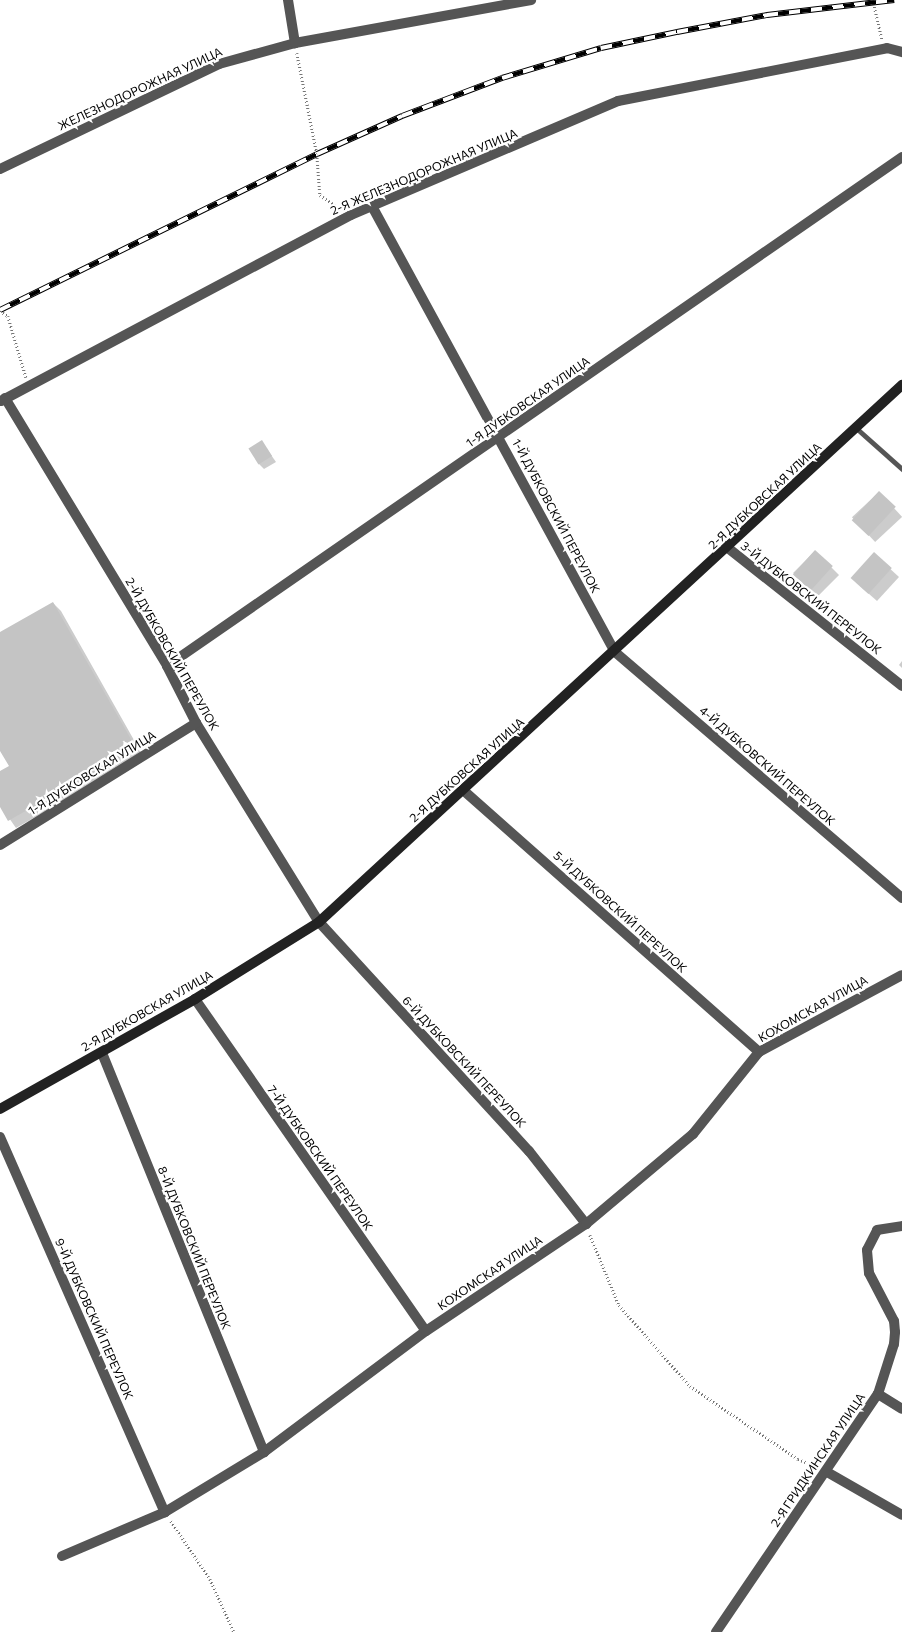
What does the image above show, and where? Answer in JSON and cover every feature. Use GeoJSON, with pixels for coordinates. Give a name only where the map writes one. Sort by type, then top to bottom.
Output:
{"type":"FeatureCollection","features":[{"type":"Feature","properties":{"kind":"main road","name":"2-Я ДУБКОВСКАЯ УЛИЦА"},"geometry":{"type":"LineString","coordinates":[[0,1109],[195,999],[319,922],[728,548],[902,385]]}},
{"type":"Feature","properties":{"kind":"street"},"geometry":{"type":"LineString","coordinates":[[288,0],[295,43]]}},
{"type":"Feature","properties":{"kind":"street","name":"ЖЕЛЕЗНОДОРОЖНАЯ УЛИЦА"},"geometry":{"type":"LineString","coordinates":[[0,169],[219,64],[295,43],[531,0]]}},
{"type":"Feature","properties":{"kind":"street"},"geometry":{"type":"LineString","coordinates":[[886,48],[902,52]]}},
{"type":"Feature","properties":{"kind":"street","name":"2-Я ЖЕЛЕЗНОДОРОЖНАЯ УЛИЦА"},"geometry":{"type":"LineString","coordinates":[[3,400],[351,216],[618,101],[886,48]]}},
{"type":"Feature","properties":{"kind":"street","name":"1-Я ДУБКОВСКАЯ УЛИЦА"},"geometry":{"type":"LineString","coordinates":[[167,666],[499,438],[902,157]]}},
{"type":"Feature","properties":{"kind":"street","name":"1-Й ДУБКОВСКИЙ ПЕРЕУЛОК"},"geometry":{"type":"LineString","coordinates":[[373,208],[615,652]]}},
{"type":"Feature","properties":{"kind":"street","name":"2-Й ДУБКОВСКИЙ ПЕРЕУЛОК"},"geometry":{"type":"LineString","coordinates":[[3,400],[167,666],[196,723],[319,922]]}},
{"type":"Feature","properties":{"kind":"street","name":"3-Й ДУБКОВСКИЙ ПЕРЕУЛОК"},"geometry":{"type":"LineString","coordinates":[[728,548],[902,686]]}},
{"type":"Feature","properties":{"kind":"street","name":"4-Й ДУБКОВСКИЙ ПЕРЕУЛОК"},"geometry":{"type":"LineString","coordinates":[[615,652],[902,898]]}},
{"type":"Feature","properties":{"kind":"street","name":"1-Я ДУБКОВСКАЯ УЛИЦА"},"geometry":{"type":"LineString","coordinates":[[0,844],[196,723]]}},
{"type":"Feature","properties":{"kind":"street","name":"5-Й ДУБКОВСКИЙ ПЕРЕУЛОК"},"geometry":{"type":"LineString","coordinates":[[463,790],[759,1052]]}},
{"type":"Feature","properties":{"kind":"street","name":"6-Й ДУБКОВСКИЙ ПЕРЕУЛОК"},"geometry":{"type":"LineString","coordinates":[[319,922],[529,1151],[586,1224]]}},
{"type":"Feature","properties":{"kind":"street","name":"КОХОМСКАЯ УЛИЦА"},"geometry":{"type":"LineString","coordinates":[[62,1556],[165,1512],[264,1452],[426,1331],[586,1224],[693,1134],[759,1052],[902,975]]}},
{"type":"Feature","properties":{"kind":"street","name":"7-Й ДУБКОВСКИЙ ПЕРЕУЛОК"},"geometry":{"type":"LineString","coordinates":[[195,999],[426,1331]]}},
{"type":"Feature","properties":{"kind":"street","name":"8-Й ДУБКОВСКИЙ ПЕРЕУЛОК"},"geometry":{"type":"LineString","coordinates":[[102,1053],[264,1452]]}},
{"type":"Feature","properties":{"kind":"street","name":"9-Й ДУБКОВСКИЙ ПЕРЕУЛОК"},"geometry":{"type":"LineString","coordinates":[[0,1137],[165,1512]]}},
{"type":"Feature","properties":{"kind":"street","name":"2-Я ГРИДКИНСКАЯ УЛИЦА"},"geometry":{"type":"LineString","coordinates":[[716,1632],[827,1472],[878,1394],[894,1344],[895,1332],[894,1321],[869,1273],[867,1250],[877,1230],[902,1226]]}},
{"type":"Feature","properties":{"kind":"street"},"geometry":{"type":"LineString","coordinates":[[878,1394],[902,1409]]}},
{"type":"Feature","properties":{"kind":"street"},"geometry":{"type":"LineString","coordinates":[[827,1472],[902,1515]]}},
{"type":"Feature","properties":{"kind":"lane"},"geometry":{"type":"LineString","coordinates":[[856,428],[902,468]]}},
{"type":"Feature","properties":{"kind":"path"},"geometry":{"type":"LineString","coordinates":[[873,0],[886,48]]}},
{"type":"Feature","properties":{"kind":"path"},"geometry":{"type":"LineString","coordinates":[[295,43],[317,154],[320,195],[351,216]]}},
{"type":"Feature","properties":{"kind":"path"},"geometry":{"type":"LineString","coordinates":[[0,311],[8,316],[29,386]]}},
{"type":"Feature","properties":{"kind":"path"},"geometry":{"type":"LineString","coordinates":[[586,1224],[619,1305],[690,1386],[798,1459],[827,1472]]}},
{"type":"Feature","properties":{"kind":"path"},"geometry":{"type":"LineString","coordinates":[[165,1512],[210,1579],[234,1632]]}},
{"type":"Feature","properties":{"kind":"building"},"geometry":{"type":"Polygon","coordinates":[[[262,440],[272,456],[258,465],[248,448],[262,440]]]}},
{"type":"Feature","properties":{"kind":"building"},"geometry":{"type":"Polygon","coordinates":[[[879,491],[896,507],[869,536],[852,520],[879,491]]]}},
{"type":"Feature","properties":{"kind":"building"},"geometry":{"type":"Polygon","coordinates":[[[815,550],[833,566],[811,591],[793,575],[815,550]]]}},
{"type":"Feature","properties":{"kind":"building"},"geometry":{"type":"Polygon","coordinates":[[[874,552],[892,568],[868,594],[851,578],[874,552]]]}},
{"type":"Feature","properties":{"kind":"building"},"geometry":{"type":"Polygon","coordinates":[[[53,602],[136,748],[8,821],[0,807],[0,771],[9,766],[0,751],[0,632],[53,602]]]}},
{"type":"Feature","properties":{"kind":"railway"},"geometry":{"type":"LineString","coordinates":[[0,310],[317,154],[402,116],[502,78],[601,48],[677,32],[767,15],[894,0]]}}]}
